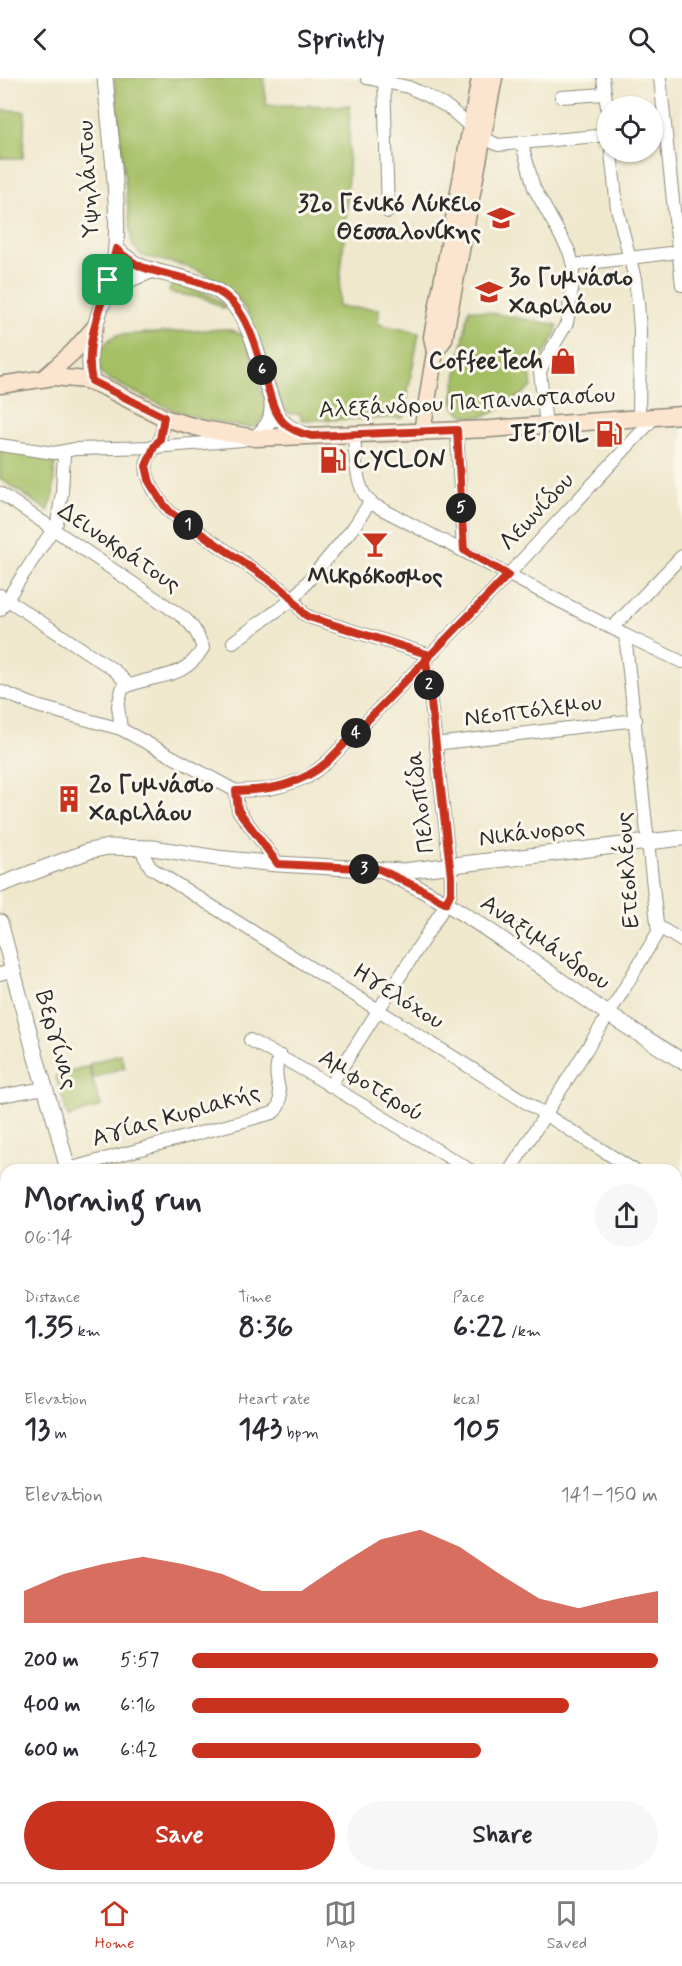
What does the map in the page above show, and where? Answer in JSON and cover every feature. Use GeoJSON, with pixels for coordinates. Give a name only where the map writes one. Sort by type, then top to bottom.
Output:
{"type":"FeatureCollection","features":[{"type":"Feature","properties":{"kind":"main road"},"geometry":{"type":"LineString","coordinates":[[422,432],[435,352],[444,339],[476,132],[480,78]]}},
{"type":"Feature","properties":{"kind":"main road"},"geometry":{"type":"LineString","coordinates":[[476,132],[494,78]]}},
{"type":"Feature","properties":{"kind":"main road"},"geometry":{"type":"LineString","coordinates":[[44,378],[73,352],[95,327]]}},
{"type":"Feature","properties":{"kind":"main road","name":"Αλεξάνδρου Παπαναστασίου"},"geometry":{"type":"LineString","coordinates":[[0,385],[44,378],[92,381],[164,417],[203,429],[255,438],[422,432],[682,415]]}},
{"type":"Feature","properties":{"kind":"street","name":"Υψηλάντου"},"geometry":{"type":"LineString","coordinates":[[92,381],[89,355],[116,249],[116,213],[105,78]]}},
{"type":"Feature","properties":{"kind":"street"},"geometry":{"type":"LineString","coordinates":[[367,78],[384,80],[424,94],[449,108],[476,132],[498,145],[597,136]]}},
{"type":"Feature","properties":{"kind":"street"},"geometry":{"type":"LineString","coordinates":[[561,97],[605,94],[603,78]]}},
{"type":"Feature","properties":{"kind":"street"},"geometry":{"type":"LineString","coordinates":[[660,78],[660,96]]}},
{"type":"Feature","properties":{"kind":"street"},"geometry":{"type":"LineString","coordinates":[[384,80],[388,212]]}},
{"type":"Feature","properties":{"kind":"street"},"geometry":{"type":"LineString","coordinates":[[522,144],[534,188],[569,251],[573,264],[573,282],[567,323],[540,372],[546,425]]}},
{"type":"Feature","properties":{"kind":"street"},"geometry":{"type":"LineString","coordinates":[[663,148],[678,213],[678,252],[682,285]]}},
{"type":"Feature","properties":{"kind":"street"},"geometry":{"type":"LineString","coordinates":[[613,162],[616,208],[635,279],[647,417]]}},
{"type":"Feature","properties":{"kind":"street"},"geometry":{"type":"LineString","coordinates":[[116,249],[130,261],[207,286],[220,292],[232,302],[252,340],[278,416],[286,425],[302,434],[312,436]]}},
{"type":"Feature","properties":{"kind":"street"},"geometry":{"type":"LineString","coordinates":[[573,264],[678,252]]}},
{"type":"Feature","properties":{"kind":"street"},"geometry":{"type":"LineString","coordinates":[[102,302],[128,280],[153,270]]}},
{"type":"Feature","properties":{"kind":"street"},"geometry":{"type":"LineString","coordinates":[[255,438],[265,430],[270,422],[272,400]]}},
{"type":"Feature","properties":{"kind":"street"},"geometry":{"type":"LineString","coordinates":[[164,417],[160,439],[146,466],[153,488],[166,508],[281,588],[304,614],[428,657]]}},
{"type":"Feature","properties":{"kind":"street","name":"Λεωνίδου"},"geometry":{"type":"LineString","coordinates":[[236,791],[276,788],[313,774],[327,762],[508,575],[647,417]]}},
{"type":"Feature","properties":{"kind":"street"},"geometry":{"type":"LineString","coordinates":[[457,430],[464,550]]}},
{"type":"Feature","properties":{"kind":"street"},"geometry":{"type":"LineString","coordinates":[[354,435],[359,479],[364,494],[370,502],[416,528],[464,550],[508,575],[682,662]]}},
{"type":"Feature","properties":{"kind":"street","name":"Αλεξάνδρου Παπαναστασίου"},"geometry":{"type":"LineString","coordinates":[[0,445],[40,452],[64,452],[255,438]]}},
{"type":"Feature","properties":{"kind":"street"},"geometry":{"type":"LineString","coordinates":[[64,452],[60,509],[54,529],[2,602],[114,670],[129,685],[122,688],[118,697],[117,715],[120,729]]}},
{"type":"Feature","properties":{"kind":"street","name":"Δεινοκράτους"},"geometry":{"type":"LineString","coordinates":[[0,493],[194,626],[203,648],[198,658],[186,667],[165,676],[129,685]]}},
{"type":"Feature","properties":{"kind":"street"},"geometry":{"type":"LineString","coordinates":[[233,642],[294,601],[353,528],[370,502]]}},
{"type":"Feature","properties":{"kind":"street"},"geometry":{"type":"LineString","coordinates":[[612,628],[682,556]]}},
{"type":"Feature","properties":{"kind":"street","name":"Ετεοκλέους"},"geometry":{"type":"LineString","coordinates":[[514,1164],[658,932],[625,635]]}},
{"type":"Feature","properties":{"kind":"street","name":"Πελοπίδα"},"geometry":{"type":"LineString","coordinates":[[330,1086],[446,903],[451,889],[428,657]]}},
{"type":"Feature","properties":{"kind":"street"},"geometry":{"type":"LineString","coordinates":[[0,691],[37,706],[120,729],[236,791],[238,810],[278,864]]}},
{"type":"Feature","properties":{"kind":"street","name":"Νεοπτόλεμου"},"geometry":{"type":"LineString","coordinates":[[435,744],[636,720]]}},
{"type":"Feature","properties":{"kind":"street","name":"Νικάνορος"},"geometry":{"type":"LineString","coordinates":[[0,885],[89,851],[108,847],[153,848],[278,864],[403,871],[682,838]]}},
{"type":"Feature","properties":{"kind":"street","name":"Ηγελόχου"},"geometry":{"type":"LineString","coordinates":[[144,856],[151,868],[625,1164]]}},
{"type":"Feature","properties":{"kind":"street","name":"Αναξιμάνδρου"},"geometry":{"type":"LineString","coordinates":[[379,869],[446,903],[609,1014],[682,1060]]}},
{"type":"Feature","properties":{"kind":"street","name":"Βεργίνας"},"geometry":{"type":"LineString","coordinates":[[0,922],[7,972],[36,1058],[67,1164]]}},
{"type":"Feature","properties":{"kind":"street"},"geometry":{"type":"LineString","coordinates":[[659,927],[682,941]]}},
{"type":"Feature","properties":{"kind":"street","name":"Αμφοτερού"},"geometry":{"type":"LineString","coordinates":[[250,1040],[281,1056],[460,1164]]}},
{"type":"Feature","properties":{"kind":"street","name":"Αγίας Κυριακής"},"geometry":{"type":"LineString","coordinates":[[86,1164],[273,1113],[280,1103],[275,1068],[281,1056]]}},
{"type":"Feature","properties":{"kind":"street"},"geometry":{"type":"LineString","coordinates":[[0,1096],[45,1088]]}},
{"type":"Feature","properties":{"kind":"green space"},"geometry":{"type":"Polygon","coordinates":[[[114,78],[264,78],[266,105],[350,106],[347,204],[338,307],[379,309],[378,324],[419,333],[403,418],[301,420],[301,414],[290,414],[283,409],[249,314],[235,295],[206,274],[183,265],[142,256],[132,245],[114,78]]]}},
{"type":"Feature","properties":{"kind":"green space"},"geometry":{"type":"Polygon","coordinates":[[[0,110],[25,111],[23,158],[0,158],[0,110]]]}},
{"type":"Feature","properties":{"kind":"green space"},"geometry":{"type":"Polygon","coordinates":[[[172,284],[209,294],[226,308],[204,298],[171,293],[169,291],[172,284]]]}},
{"type":"Feature","properties":{"kind":"green space"},"geometry":{"type":"Polygon","coordinates":[[[469,309],[558,325],[547,349],[529,368],[532,387],[502,408],[479,417],[469,417],[459,412],[452,401],[469,309]]]}},
{"type":"Feature","properties":{"kind":"green space"},"geometry":{"type":"Polygon","coordinates":[[[225,329],[246,337],[267,411],[257,427],[205,420],[175,410],[105,377],[98,366],[102,348],[117,335],[225,329]]]}},
{"type":"Feature","properties":{"kind":"green space"},"geometry":{"type":"Polygon","coordinates":[[[0,448],[55,458],[53,498],[48,511],[0,478],[0,448]]]}},
{"type":"Feature","properties":{"kind":"green space"},"geometry":{"type":"Polygon","coordinates":[[[120,1054],[125,1067],[93,1078],[89,1064],[120,1054]]]}},
{"type":"Feature","properties":{"kind":"green space"},"geometry":{"type":"Polygon","coordinates":[[[88,1066],[101,1106],[68,1117],[56,1076],[88,1066]]]}},
{"type":"Feature","properties":{"kind":"place","name":"32ο Γενικό Λύκειο Θεσσαλονίκης"},"geometry":{"type":"Point","coordinates":[501,218]}},
{"type":"Feature","properties":{"kind":"place","name":"3ο Γυμνάσιο Χαριλάου"},"geometry":{"type":"Point","coordinates":[489,292]}},
{"type":"Feature","properties":{"kind":"place","name":"CoffeeTech"},"geometry":{"type":"Point","coordinates":[563,361]}},
{"type":"Feature","properties":{"kind":"place","name":"JETOIL"},"geometry":{"type":"Point","coordinates":[609,434]}},
{"type":"Feature","properties":{"kind":"place","name":"CYCLON"},"geometry":{"type":"Point","coordinates":[333,460]}},
{"type":"Feature","properties":{"kind":"place","name":"Μικρόκοσμος"},"geometry":{"type":"Point","coordinates":[375,544]}},
{"type":"Feature","properties":{"kind":"place","name":"2ο Γυμνάσιο Χαριλάου"},"geometry":{"type":"Point","coordinates":[69,799]}},
{"type":"Feature","properties":{"kind":"route"},"geometry":{"type":"LineString","coordinates":[[108,280],[89,355],[92,381],[164,417],[160,439],[146,466],[153,488],[166,508],[281,588],[306,616],[312,618],[430,655],[426,659],[451,876],[451,892],[446,903],[379,869],[278,864],[238,810],[236,791],[276,788],[303,779],[317,771],[327,762],[426,659],[508,575],[464,550],[457,430],[312,436],[302,434],[290,428],[278,416],[248,331],[236,307],[226,296],[201,283],[141,266],[130,261],[116,249],[108,280]]}}]}
